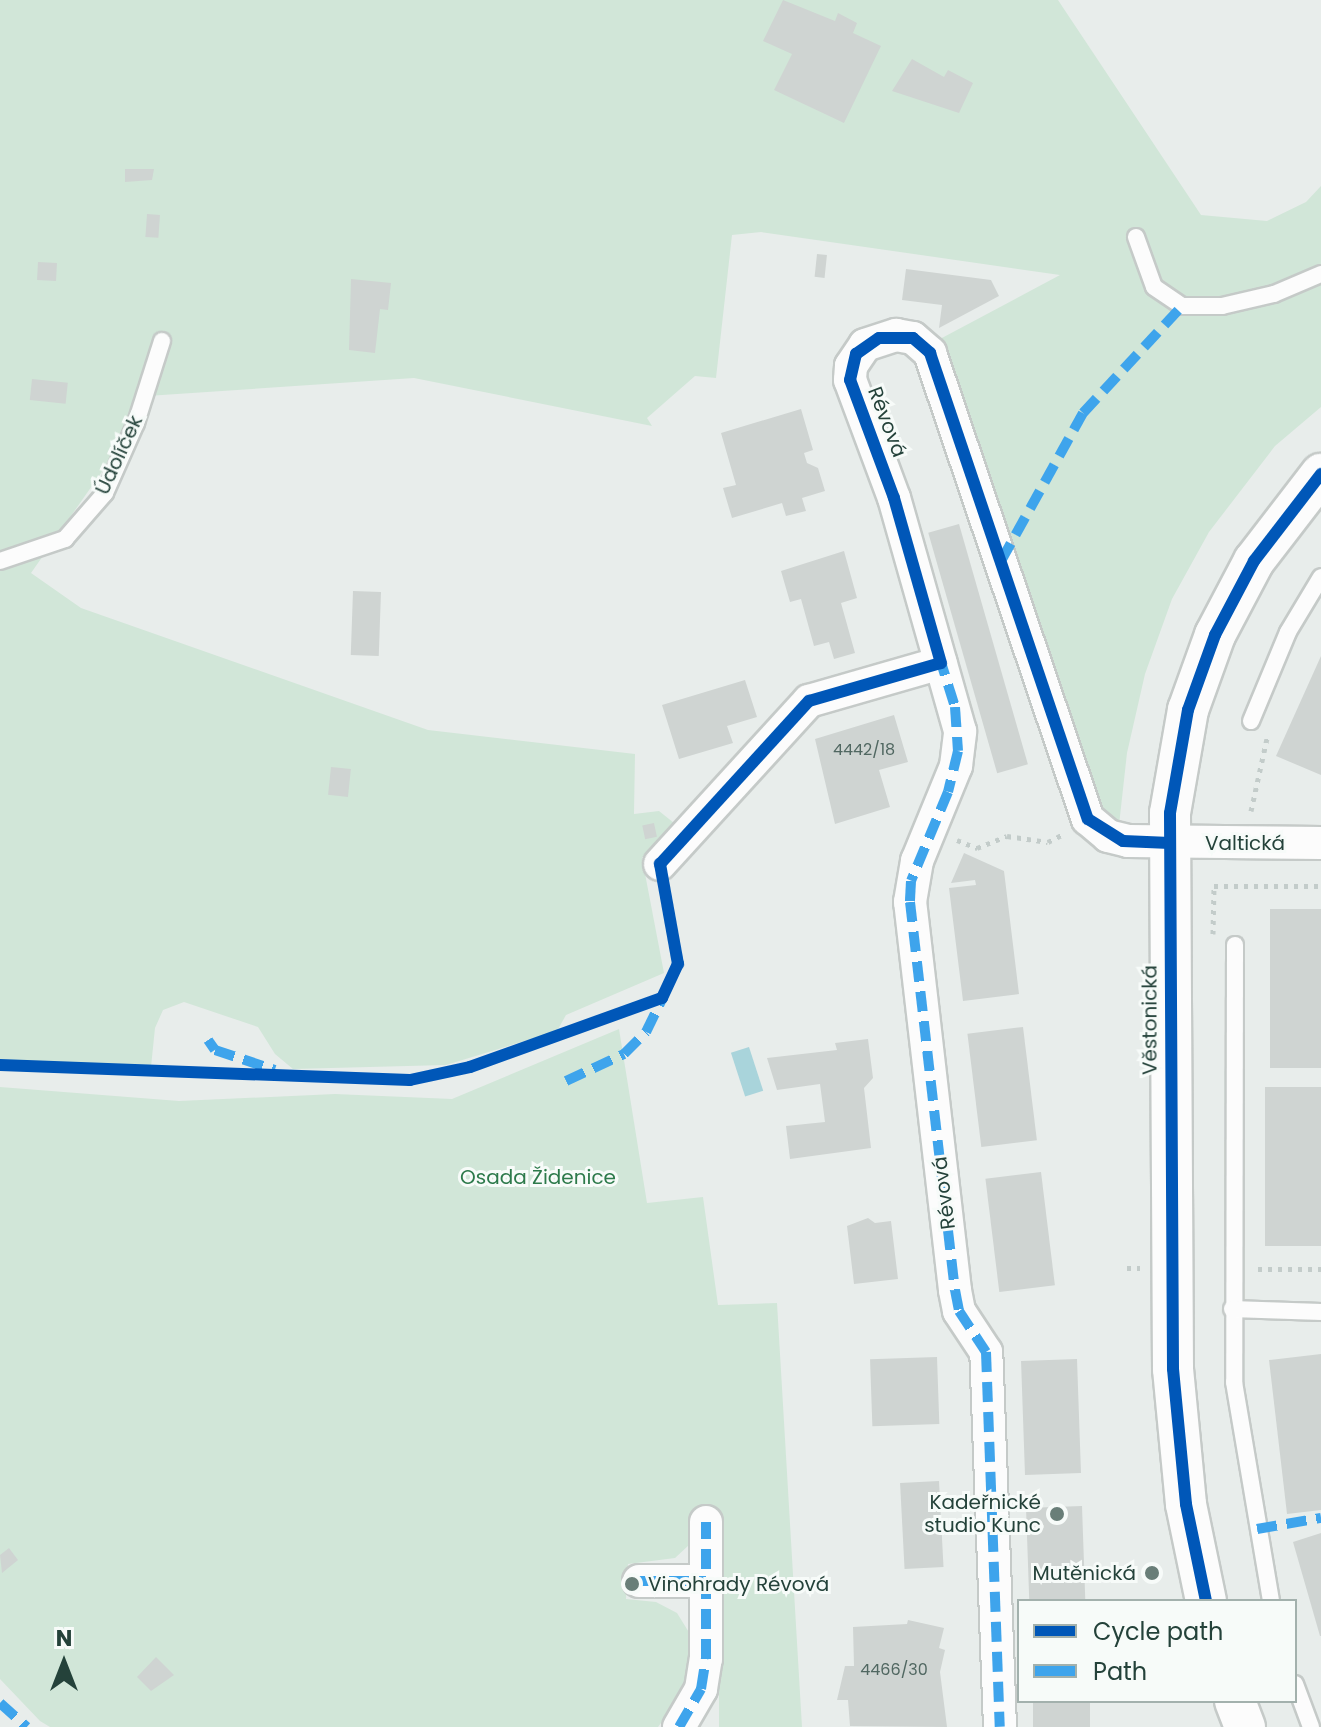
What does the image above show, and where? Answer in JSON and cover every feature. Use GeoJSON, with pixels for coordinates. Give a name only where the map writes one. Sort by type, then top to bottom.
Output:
{"type":"FeatureCollection","features":[{"type":"Feature","properties":{"kind":"street","name":"Révová"},"geometry":{"type":"LineString","coordinates":[[1000,1727],[986,1352],[959,1311],[955,1290],[910,902],[911,881],[956,766],[960,731],[894,498],[850,380],[851,366],[865,345],[896,335],[924,345],[942,381],[1090,821]]}},
{"type":"Feature","properties":{"kind":"street","name":"Věstonická"},"geometry":{"type":"LineString","coordinates":[[1206,1599],[1186,1504],[1173,1369],[1170,843],[1185,723],[1215,635],[1254,561],[1321,474]]}},
{"type":"Feature","properties":{"kind":"street"},"geometry":{"type":"LineString","coordinates":[[660,864],[809,701],[941,663]]}},
{"type":"Feature","properties":{"kind":"street"},"geometry":{"type":"LineString","coordinates":[[1090,821],[1123,841],[1170,843]]}},
{"type":"Feature","properties":{"kind":"street","name":"Valtická"},"geometry":{"type":"LineString","coordinates":[[1170,843],[1321,843]]}},
{"type":"Feature","properties":{"kind":"street"},"geometry":{"type":"LineString","coordinates":[[679,1727],[701,1689],[706,1522]]}},
{"type":"Feature","properties":{"kind":"street"},"geometry":{"type":"LineString","coordinates":[[639,1581],[706,1581]]}},
{"type":"Feature","properties":{"kind":"street"},"geometry":{"type":"LineString","coordinates":[[1236,1703],[1245,1727]]}},
{"type":"Feature","properties":{"kind":"lane"},"geometry":{"type":"LineString","coordinates":[[1136,237],[1154,287],[1182,306],[1222,306],[1274,294],[1321,274]]}},
{"type":"Feature","properties":{"kind":"lane","name":"Údolíček"},"geometry":{"type":"LineString","coordinates":[[0,561],[65,539],[105,493],[136,423],[162,341]]}},
{"type":"Feature","properties":{"kind":"lane"},"geometry":{"type":"LineString","coordinates":[[1251,721],[1283,641],[1321,577]]}},
{"type":"Feature","properties":{"kind":"lane"},"geometry":{"type":"LineString","coordinates":[[1235,945],[1232,1309],[1242,1449],[1271,1599]]}},
{"type":"Feature","properties":{"kind":"lane"},"geometry":{"type":"LineString","coordinates":[[1232,1309],[1321,1312]]}},
{"type":"Feature","properties":{"kind":"lane"},"geometry":{"type":"LineString","coordinates":[[1297,1689],[1311,1727]]}},
{"type":"Feature","properties":{"kind":"path"},"geometry":{"type":"LineString","coordinates":[[1248,825],[1268,733]]}},
{"type":"Feature","properties":{"kind":"path"},"geometry":{"type":"LineString","coordinates":[[931,829],[977,848],[1007,836],[1048,842],[1090,821]]}},
{"type":"Feature","properties":{"kind":"green space"},"geometry":{"type":"Polygon","coordinates":[[[0,0],[1058,0],[1201,215],[1267,221],[1306,202],[1321,186],[1321,407],[1275,446],[1209,532],[1172,599],[1145,674],[1127,753],[1119,825],[1097,815],[1089,766],[940,339],[1060,275],[761,232],[732,235],[716,378],[695,376],[647,418],[652,426],[414,378],[147,396],[129,433],[31,573],[81,608],[428,730],[635,754],[634,814],[659,811],[674,823],[642,858],[664,973],[566,1015],[557,1031],[446,1065],[293,1069],[275,1054],[258,1027],[184,1002],[163,1010],[155,1028],[151,1067],[0,1064],[0,0]]]}},
{"type":"Feature","properties":{"kind":"green space","name":"Osada Židenice"},"geometry":{"type":"Polygon","coordinates":[[[619,1029],[647,1203],[703,1197],[718,1305],[777,1303],[802,1727],[719,1727],[719,1518],[696,1528],[689,1545],[675,1558],[628,1564],[626,1599],[656,1602],[677,1613],[690,1634],[690,1674],[683,1693],[658,1727],[50,1727],[40,1721],[0,1679],[0,1087],[179,1101],[335,1094],[452,1099],[619,1029]]]}},
{"type":"Feature","properties":{"kind":"water"},"geometry":{"type":"Polygon","coordinates":[[[749,1047],[763,1091],[745,1097],[731,1053],[749,1047]]]}},
{"type":"Feature","properties":{"kind":"building"},"geometry":{"type":"Polygon","coordinates":[[[783,0],[835,21],[838,13],[857,23],[853,33],[881,46],[844,123],[774,90],[792,54],[763,41],[783,0]]]}},
{"type":"Feature","properties":{"kind":"building"},"geometry":{"type":"Polygon","coordinates":[[[912,59],[944,77],[948,70],[973,83],[959,113],[892,91],[912,59]]]}},
{"type":"Feature","properties":{"kind":"building"},"geometry":{"type":"Polygon","coordinates":[[[125,169],[154,169],[152,180],[125,182],[125,169]]]}},
{"type":"Feature","properties":{"kind":"building"},"geometry":{"type":"Polygon","coordinates":[[[147,214],[160,215],[158,238],[145,237],[147,214]]]}},
{"type":"Feature","properties":{"kind":"building"},"geometry":{"type":"Polygon","coordinates":[[[817,254],[827,255],[825,278],[815,277],[817,254]]]}},
{"type":"Feature","properties":{"kind":"building"},"geometry":{"type":"Polygon","coordinates":[[[38,262],[57,263],[56,281],[37,280],[38,262]]]}},
{"type":"Feature","properties":{"kind":"building"},"geometry":{"type":"Polygon","coordinates":[[[906,269],[991,280],[999,296],[939,328],[942,305],[902,300],[906,269]]]}},
{"type":"Feature","properties":{"kind":"building"},"geometry":{"type":"Polygon","coordinates":[[[351,279],[391,283],[388,310],[380,309],[375,353],[349,350],[351,279]]]}},
{"type":"Feature","properties":{"kind":"building"},"geometry":{"type":"Polygon","coordinates":[[[32,379],[68,383],[66,404],[30,400],[32,379]]]}},
{"type":"Feature","properties":{"kind":"building"},"geometry":{"type":"Polygon","coordinates":[[[801,409],[813,450],[804,453],[807,463],[818,468],[825,491],[802,498],[806,511],[786,516],[782,503],[732,518],[723,488],[736,485],[721,433],[801,409]]]}},
{"type":"Feature","properties":{"kind":"building"},"geometry":{"type":"Polygon","coordinates":[[[959,524],[1028,764],[997,773],[928,533],[959,524]]]}},
{"type":"Feature","properties":{"kind":"building"},"geometry":{"type":"Polygon","coordinates":[[[844,551],[857,598],[841,603],[855,653],[834,659],[829,642],[814,646],[801,599],[790,602],[781,571],[844,551]]]}},
{"type":"Feature","properties":{"kind":"building"},"geometry":{"type":"Polygon","coordinates":[[[353,591],[381,592],[379,656],[351,655],[353,591]]]}},
{"type":"Feature","properties":{"kind":"building"},"geometry":{"type":"Polygon","coordinates":[[[1321,656],[1321,775],[1276,756],[1321,656]]]}},
{"type":"Feature","properties":{"kind":"building"},"geometry":{"type":"Polygon","coordinates":[[[745,680],[757,717],[727,726],[733,743],[679,759],[662,705],[745,680]]]}},
{"type":"Feature","properties":{"kind":"building"},"geometry":{"type":"Polygon","coordinates":[[[894,715],[908,762],[879,770],[890,807],[835,824],[815,739],[894,715]]]}},
{"type":"Feature","properties":{"kind":"building"},"geometry":{"type":"Polygon","coordinates":[[[331,767],[351,769],[348,797],[328,795],[331,767]]]}},
{"type":"Feature","properties":{"kind":"building"},"geometry":{"type":"Polygon","coordinates":[[[654,823],[657,837],[645,839],[642,825],[654,823]]]}},
{"type":"Feature","properties":{"kind":"building"},"geometry":{"type":"Polygon","coordinates":[[[964,853],[1004,871],[1019,994],[963,1001],[949,888],[976,885],[975,880],[951,883],[964,853]]]}},
{"type":"Feature","properties":{"kind":"building"},"geometry":{"type":"Polygon","coordinates":[[[1270,909],[1321,909],[1321,1068],[1270,1068],[1270,909]]]}},
{"type":"Feature","properties":{"kind":"building"},"geometry":{"type":"Polygon","coordinates":[[[1023,1027],[1037,1140],[981,1147],[967,1034],[1023,1027]]]}},
{"type":"Feature","properties":{"kind":"building"},"geometry":{"type":"Polygon","coordinates":[[[868,1039],[873,1078],[864,1088],[871,1148],[790,1159],[786,1126],[825,1122],[820,1084],[777,1090],[767,1058],[837,1050],[835,1043],[868,1039]]]}},
{"type":"Feature","properties":{"kind":"building"},"geometry":{"type":"Polygon","coordinates":[[[1265,1087],[1321,1087],[1321,1246],[1265,1246],[1265,1087]]]}},
{"type":"Feature","properties":{"kind":"building"},"geometry":{"type":"Polygon","coordinates":[[[1041,1172],[1055,1285],[999,1292],[985,1179],[1041,1172]]]}},
{"type":"Feature","properties":{"kind":"building"},"geometry":{"type":"Polygon","coordinates":[[[868,1218],[875,1223],[891,1221],[898,1279],[854,1284],[847,1226],[868,1218]]]}},
{"type":"Feature","properties":{"kind":"building"},"geometry":{"type":"Polygon","coordinates":[[[1321,1354],[1321,1510],[1287,1514],[1269,1360],[1321,1354]]]}},
{"type":"Feature","properties":{"kind":"building"},"geometry":{"type":"Polygon","coordinates":[[[937,1357],[939,1424],[872,1426],[870,1359],[937,1357]]]}},
{"type":"Feature","properties":{"kind":"building"},"geometry":{"type":"Polygon","coordinates":[[[1077,1359],[1081,1473],[1025,1475],[1021,1361],[1077,1359]]]}},
{"type":"Feature","properties":{"kind":"building"},"geometry":{"type":"Polygon","coordinates":[[[939,1481],[944,1567],[905,1569],[900,1483],[939,1481]]]}},
{"type":"Feature","properties":{"kind":"building"},"geometry":{"type":"Polygon","coordinates":[[[1082,1506],[1085,1599],[1029,1599],[1026,1508],[1082,1506]]]}},
{"type":"Feature","properties":{"kind":"building"},"geometry":{"type":"Polygon","coordinates":[[[1321,1533],[1321,1636],[1320,1636],[1293,1542],[1321,1533]]]}},
{"type":"Feature","properties":{"kind":"building"},"geometry":{"type":"Polygon","coordinates":[[[9,1548],[18,1560],[2,1573],[0,1555],[9,1548]]]}},
{"type":"Feature","properties":{"kind":"building"},"geometry":{"type":"Polygon","coordinates":[[[908,1620],[944,1628],[939,1648],[945,1650],[940,1672],[947,1727],[850,1726],[848,1700],[837,1700],[845,1666],[854,1666],[853,1627],[907,1624],[908,1620]]]}},
{"type":"Feature","properties":{"kind":"building"},"geometry":{"type":"Polygon","coordinates":[[[156,1657],[174,1675],[151,1691],[137,1677],[156,1657]]]}},
{"type":"Feature","properties":{"kind":"building"},"geometry":{"type":"Polygon","coordinates":[[[1033,1703],[1090,1703],[1090,1727],[1033,1727],[1033,1703]]]}},
{"type":"Feature","properties":{"kind":"marked path"},"geometry":{"type":"LineString","coordinates":[[1001,561],[1083,413],[1182,306]]}},
{"type":"Feature","properties":{"kind":"marked path"},"geometry":{"type":"LineString","coordinates":[[939,656],[955,707],[958,751],[948,792],[911,881],[910,902],[955,1290],[959,1311],[986,1352],[1000,1727]]}},
{"type":"Feature","properties":{"kind":"marked path"},"geometry":{"type":"LineString","coordinates":[[566,1081],[624,1054],[646,1032],[663,997]]}},
{"type":"Feature","properties":{"kind":"marked path"},"geometry":{"type":"LineString","coordinates":[[208,1040],[215,1050],[275,1070]]}},
{"type":"Feature","properties":{"kind":"marked path"},"geometry":{"type":"LineString","coordinates":[[1257,1529],[1321,1518]]}},
{"type":"Feature","properties":{"kind":"marked path"},"geometry":{"type":"LineString","coordinates":[[679,1727],[701,1689],[706,1659],[706,1522]]}},
{"type":"Feature","properties":{"kind":"marked path"},"geometry":{"type":"LineString","coordinates":[[639,1581],[706,1581]]}},
{"type":"Feature","properties":{"kind":"marked path"},"geometry":{"type":"LineString","coordinates":[[0,1703],[27,1727]]}},
{"type":"Feature","properties":{"kind":"cycle path"},"geometry":{"type":"LineString","coordinates":[[0,1065],[410,1080],[470,1067],[662,998],[678,964],[660,864],[809,701],[941,663],[894,498],[850,380],[856,354],[879,338],[913,338],[930,353],[1088,819],[1123,841],[1170,843]]}},
{"type":"Feature","properties":{"kind":"cycle path"},"geometry":{"type":"LineString","coordinates":[[1206,1599],[1186,1504],[1173,1369],[1170,813],[1188,710],[1215,635],[1254,561],[1321,474]]}},
{"type":"Feature","properties":{"kind":"place","name":"Kadeřnické studio Kunc"},"geometry":{"type":"Point","coordinates":[1057,1514]}},
{"type":"Feature","properties":{"kind":"place","name":"Mutěnická"},"geometry":{"type":"Point","coordinates":[1152,1573]}},
{"type":"Feature","properties":{"kind":"place","name":"Vinohrady Révová"},"geometry":{"type":"Point","coordinates":[632,1584]}}]}
